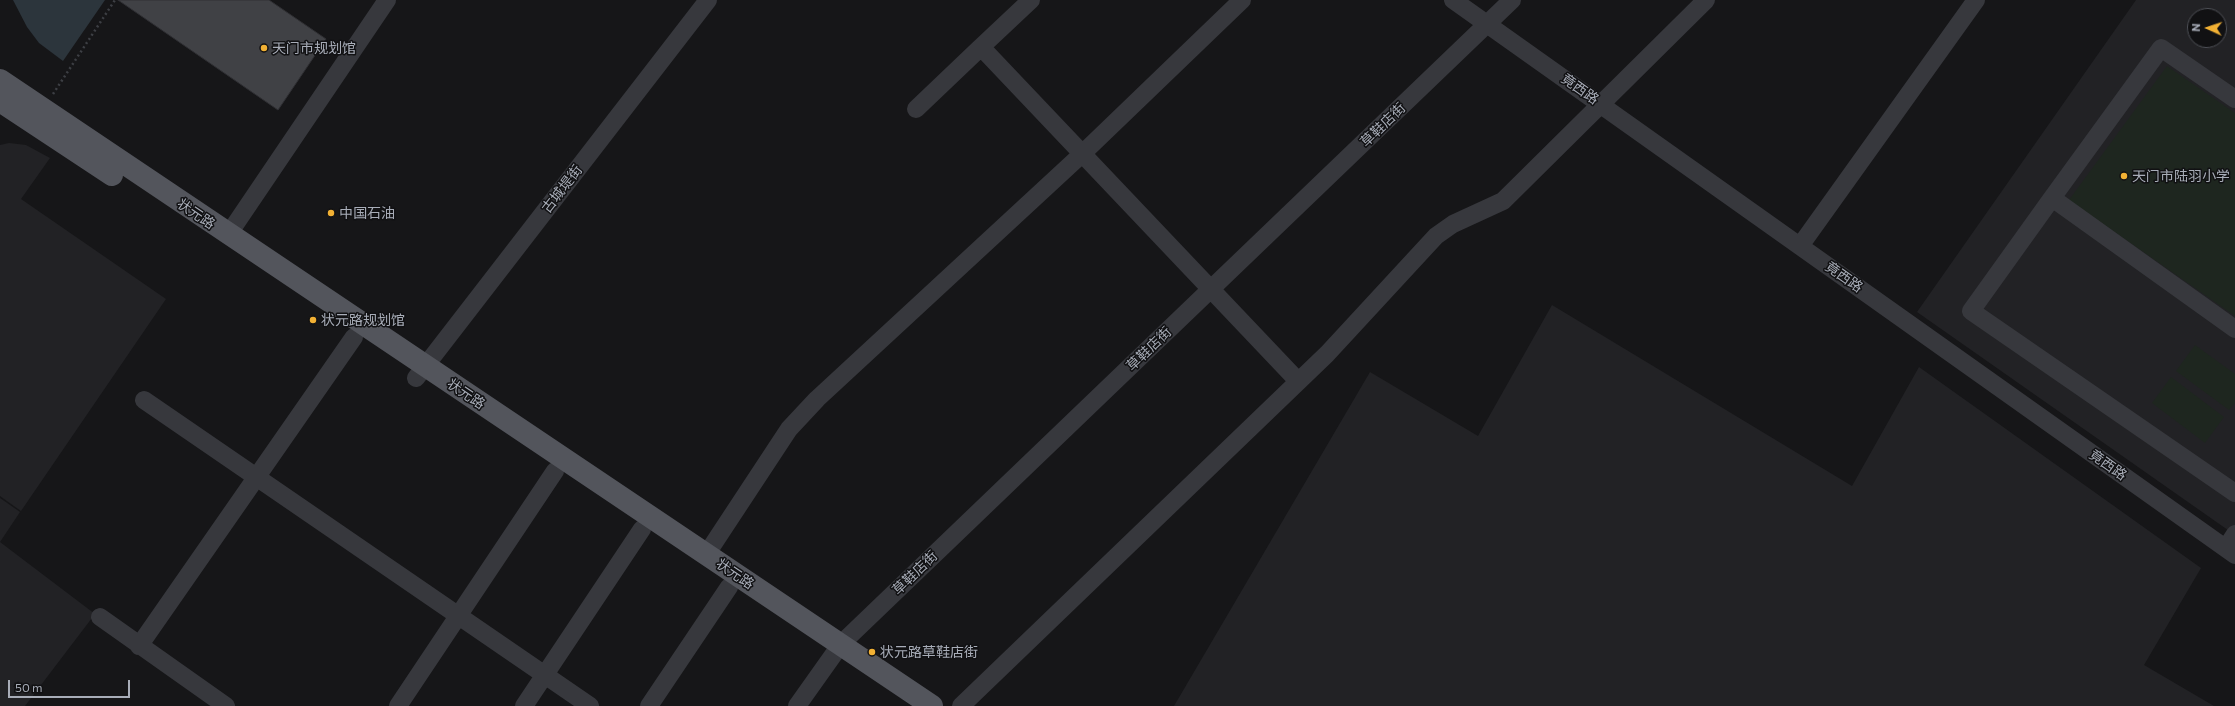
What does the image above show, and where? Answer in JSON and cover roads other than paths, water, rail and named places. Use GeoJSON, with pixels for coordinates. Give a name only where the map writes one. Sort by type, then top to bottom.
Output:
{"type":"FeatureCollection","features":[{"type":"Feature","properties":{"kind":"main road"},"geometry":{"type":"LineString","coordinates":[[0,68],[5,97]]}},
{"type":"Feature","properties":{"kind":"main road","name":"状元路"},"geometry":{"type":"LineString","coordinates":[[5,97],[42,109],[228,235],[421,372],[555,471],[729,587],[932,706]]}},
{"type":"Feature","properties":{"kind":"main road","name":"状元路"},"geometry":{"type":"LineString","coordinates":[[5,97],[354,337],[421,372],[706,554],[836,650],[907,706]]}},
{"type":"Feature","properties":{"kind":"street"},"geometry":{"type":"LineString","coordinates":[[228,235],[387,0]]}},
{"type":"Feature","properties":{"kind":"street","name":"古城堤街"},"geometry":{"type":"LineString","coordinates":[[421,372],[708,0]]}},
{"type":"Feature","properties":{"kind":"street"},"geometry":{"type":"LineString","coordinates":[[916,109],[1031,0]]}},
{"type":"Feature","properties":{"kind":"street"},"geometry":{"type":"LineString","coordinates":[[706,554],[789,430],[817,399],[1082,154],[1242,0]]}},
{"type":"Feature","properties":{"kind":"street","name":"竟西路"},"geometry":{"type":"LineString","coordinates":[[1453,0],[1800,246],[2232,546]]}},
{"type":"Feature","properties":{"kind":"street","name":"草鞋店街"},"geometry":{"type":"LineString","coordinates":[[797,706],[836,650],[1512,0]]}},
{"type":"Feature","properties":{"kind":"street"},"geometry":{"type":"LineString","coordinates":[[961,706],[1327,354],[1436,236],[1453,224],[1503,200],[1602,105],[1706,0]]}},
{"type":"Feature","properties":{"kind":"street"},"geometry":{"type":"LineString","coordinates":[[1800,246],[1976,0]]}},
{"type":"Feature","properties":{"kind":"street"},"geometry":{"type":"LineString","coordinates":[[982,47],[1298,381]]}},
{"type":"Feature","properties":{"kind":"street"},"geometry":{"type":"LineString","coordinates":[[2235,99],[2162,48],[1971,311],[2235,493]]}},
{"type":"Feature","properties":{"kind":"street"},"geometry":{"type":"LineString","coordinates":[[2052,198],[2235,329]]}},
{"type":"Feature","properties":{"kind":"street"},"geometry":{"type":"LineString","coordinates":[[139,646],[354,337]]}},
{"type":"Feature","properties":{"kind":"street"},"geometry":{"type":"LineString","coordinates":[[144,400],[257,476],[458,617],[590,706]]}},
{"type":"Feature","properties":{"kind":"street"},"geometry":{"type":"LineString","coordinates":[[398,706],[555,471]]}},
{"type":"Feature","properties":{"kind":"street"},"geometry":{"type":"LineString","coordinates":[[524,706],[642,529]]}},
{"type":"Feature","properties":{"kind":"street"},"geometry":{"type":"LineString","coordinates":[[649,706],[729,587]]}},
{"type":"Feature","properties":{"kind":"street"},"geometry":{"type":"LineString","coordinates":[[100,617],[226,706]]}},
{"type":"Feature","properties":{"kind":"place","name":"天门市规划馆"},"geometry":{"type":"Point","coordinates":[264,48]}},
{"type":"Feature","properties":{"kind":"place","name":"天门市陆羽小学"},"geometry":{"type":"Point","coordinates":[2124,176]}},
{"type":"Feature","properties":{"kind":"place","name":"中国石油"},"geometry":{"type":"Point","coordinates":[331,213]}},
{"type":"Feature","properties":{"kind":"place","name":"状元路规划馆"},"geometry":{"type":"Point","coordinates":[313,320]}},
{"type":"Feature","properties":{"kind":"place","name":"状元路草鞋店街"},"geometry":{"type":"Point","coordinates":[872,652]}}]}
